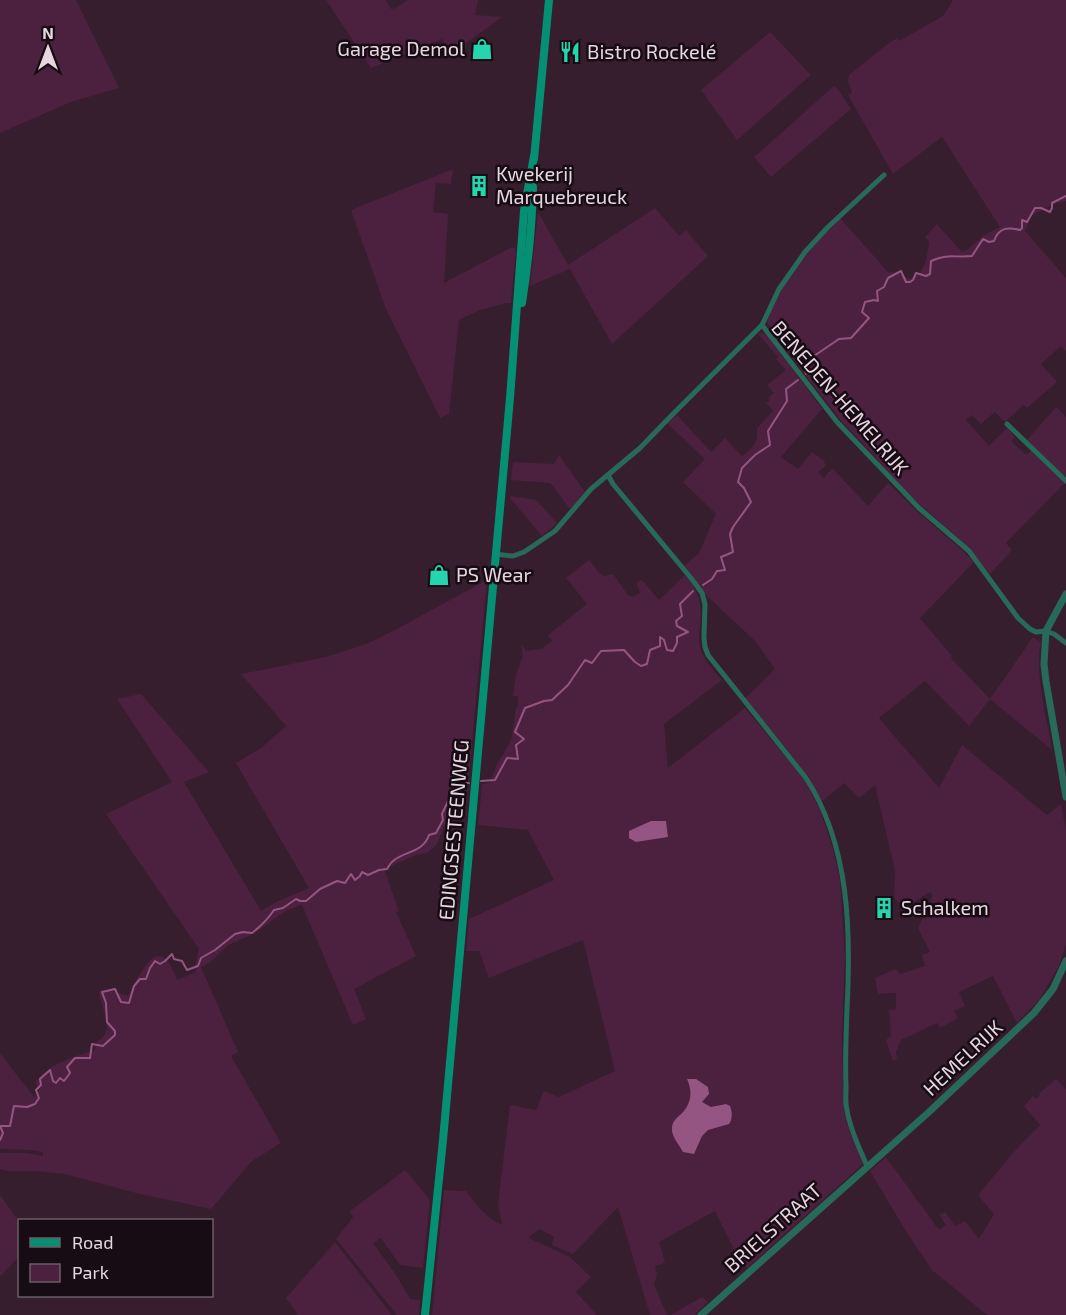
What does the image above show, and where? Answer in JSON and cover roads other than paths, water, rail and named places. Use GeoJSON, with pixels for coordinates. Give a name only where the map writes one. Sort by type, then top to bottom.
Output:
{"type":"FeatureCollection","features":[{"type":"Feature","properties":{"kind":"main road","name":"EDINGSESTEENWEG"},"geometry":{"type":"LineString","coordinates":[[425,1315],[443,1140],[514,347],[524,211],[534,156],[549,0]]}},
{"type":"Feature","properties":{"kind":"street"},"geometry":{"type":"LineString","coordinates":[[762,325],[779,289],[805,252],[828,227],[884,175]]}},
{"type":"Feature","properties":{"kind":"street","name":"BENEDEN-HEMELRIJK"},"geometry":{"type":"LineString","coordinates":[[495,554],[513,556],[524,552],[555,531],[591,489],[640,448],[762,325],[837,422],[918,508],[969,551],[1018,618],[1030,629],[1054,634],[1066,644]]}},
{"type":"Feature","properties":{"kind":"street"},"geometry":{"type":"LineString","coordinates":[[1007,424],[1066,481]]}},
{"type":"Feature","properties":{"kind":"street"},"geometry":{"type":"LineString","coordinates":[[608,476],[702,593],[705,604],[705,647],[708,655],[806,778],[815,791],[828,821],[841,867],[848,944],[845,1041],[847,1111],[867,1166]]}},
{"type":"Feature","properties":{"kind":"street"},"geometry":{"type":"LineString","coordinates":[[1066,594],[1046,631],[1044,664],[1066,797]]}},
{"type":"Feature","properties":{"kind":"street","name":"HEMELRIJK"},"geometry":{"type":"LineString","coordinates":[[867,1166],[938,1104],[1034,1013],[1053,988],[1066,961]]}},
{"type":"Feature","properties":{"kind":"street","name":"BRIELSTRAAT"},"geometry":{"type":"LineString","coordinates":[[701,1315],[867,1166]]}},
{"type":"Feature","properties":{"kind":"waterway"},"geometry":{"type":"LineString","coordinates":[[806,374],[803,362],[807,358],[811,358],[839,339],[851,338],[869,318],[862,312],[865,302],[878,301],[877,291],[884,287],[888,278],[901,271],[906,282],[910,282],[916,273],[926,276],[930,274],[931,261],[947,256],[972,256],[983,239],[989,242],[994,241],[998,233],[1004,229],[1020,230],[1022,220],[1027,222],[1035,208],[1050,212],[1052,203],[1066,196]]}},
{"type":"Feature","properties":{"kind":"waterway"},"geometry":{"type":"LineString","coordinates":[[703,585],[712,579],[717,571],[725,570],[721,557],[733,552],[730,534],[751,502],[738,482],[742,468],[770,445],[768,431],[787,401],[786,389],[798,380]]}},
{"type":"Feature","properties":{"kind":"waterway"},"geometry":{"type":"LineString","coordinates":[[481,781],[495,780],[507,758],[518,759],[516,745],[524,739],[515,732],[525,708],[552,700],[568,685],[585,660],[592,663],[601,651],[624,650],[641,666],[647,664],[650,650],[660,646],[660,637],[664,640],[667,650],[673,651],[677,637],[688,632],[677,626],[676,621],[682,616],[680,604],[693,591]]}},
{"type":"Feature","properties":{"kind":"waterway"},"geometry":{"type":"LineString","coordinates":[[0,1140],[3,1133],[0,1126],[10,1126],[14,1106],[27,1107],[35,1104],[39,1098],[36,1090],[41,1085],[40,1079],[50,1070],[53,1081],[56,1083],[60,1078],[64,1081],[70,1073],[67,1067],[75,1058],[90,1058],[92,1044],[103,1046],[115,1035],[115,1031],[107,1022],[106,1003],[102,992],[115,989],[121,1002],[129,1003],[134,986],[140,979],[146,979],[155,961],[160,964],[172,954],[174,959],[182,961],[187,970],[198,966],[201,958],[235,934],[252,933],[274,910],[283,908],[296,899],[306,901],[320,889],[337,881],[345,883],[351,874],[355,880],[362,872],[368,875],[387,869],[397,858],[418,848],[429,835],[436,833],[443,820],[442,814],[450,797],[469,783]]}},
{"type":"Feature","properties":{"kind":"place","name":"Garage Demol"},"geometry":{"type":"Point","coordinates":[482,49]}},
{"type":"Feature","properties":{"kind":"place","name":"Bistro Rockelé"},"geometry":{"type":"Point","coordinates":[570,52]}},
{"type":"Feature","properties":{"kind":"place","name":"Kwekerij Marquebreuck"},"geometry":{"type":"Point","coordinates":[479,186]}},
{"type":"Feature","properties":{"kind":"place","name":"PS Wear"},"geometry":{"type":"Point","coordinates":[439,575]}},
{"type":"Feature","properties":{"kind":"place","name":"Schalkem"},"geometry":{"type":"Point","coordinates":[884,908]}}]}
